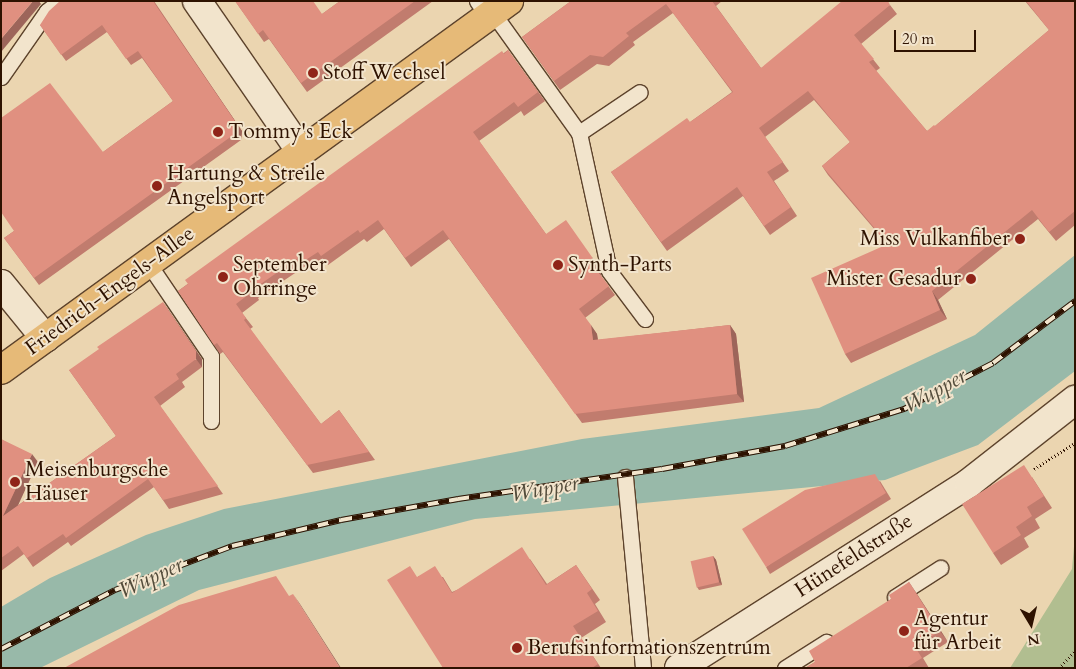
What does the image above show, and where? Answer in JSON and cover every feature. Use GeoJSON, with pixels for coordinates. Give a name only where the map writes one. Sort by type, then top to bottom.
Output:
{"type":"FeatureCollection","features":[{"type":"Feature","properties":{"kind":"main road","name":"Friedrich-Engels-Allee"},"geometry":{"type":"LineString","coordinates":[[1,370],[301,152],[492,8]]}},
{"type":"Feature","properties":{"kind":"street"},"geometry":{"type":"LineString","coordinates":[[197,1],[301,152]]}},
{"type":"Feature","properties":{"kind":"street"},"geometry":{"type":"LineString","coordinates":[[1,284],[45,338]]}},
{"type":"Feature","properties":{"kind":"street","name":"Hünefeldstraße"},"geometry":{"type":"LineString","coordinates":[[697,663],[969,483],[1075,400]]}},
{"type":"Feature","properties":{"kind":"lane"},"geometry":{"type":"LineString","coordinates":[[1,77],[47,11],[60,1]]}},
{"type":"Feature","properties":{"kind":"lane"},"geometry":{"type":"LineString","coordinates":[[492,8],[579,133],[609,271],[645,319]]}},
{"type":"Feature","properties":{"kind":"lane"},"geometry":{"type":"LineString","coordinates":[[579,133],[640,92]]}},
{"type":"Feature","properties":{"kind":"lane"},"geometry":{"type":"LineString","coordinates":[[148,263],[212,356],[211,421]]}},
{"type":"Feature","properties":{"kind":"lane"},"geometry":{"type":"LineString","coordinates":[[625,477],[643,668]]}},
{"type":"Feature","properties":{"kind":"lane"},"geometry":{"type":"LineString","coordinates":[[883,605],[940,568]]}},
{"type":"Feature","properties":{"kind":"lane"},"geometry":{"type":"LineString","coordinates":[[785,668],[842,631]]}},
{"type":"Feature","properties":{"kind":"path"},"geometry":{"type":"LineString","coordinates":[[1059,668],[1075,651]]}},
{"type":"Feature","properties":{"kind":"shaded area"},"geometry":{"type":"Polygon","coordinates":[[[1075,535],[1075,668],[1010,668],[1072,569],[1075,535]]]}},
{"type":"Feature","properties":{"kind":"water","name":"Wupper"},"geometry":{"type":"Polygon","coordinates":[[[1075,255],[1075,371],[978,445],[885,480],[475,519],[199,590],[40,668],[1,668],[1,607],[50,578],[146,535],[224,509],[582,439],[819,408],[975,335],[1075,255]]]}},
{"type":"Feature","properties":{"kind":"building"},"geometry":{"type":"Polygon","coordinates":[[[1,1],[33,1],[1,39],[1,1]]]}},
{"type":"Feature","properties":{"kind":"building"},"geometry":{"type":"Polygon","coordinates":[[[60,1],[153,1],[237,124],[236,133],[34,278],[4,238],[14,231],[1,212],[1,118],[50,83],[103,152],[173,101],[138,51],[126,59],[102,25],[61,55],[40,25],[49,11],[60,1]]]}},
{"type":"Feature","properties":{"kind":"building"},"geometry":{"type":"Polygon","coordinates":[[[235,1],[313,1],[322,14],[340,1],[415,1],[301,83],[263,30],[258,34],[235,1]]]}},
{"type":"Feature","properties":{"kind":"building"},"geometry":{"type":"Polygon","coordinates":[[[571,1],[712,1],[761,68],[842,1],[888,1],[890,5],[854,35],[874,59],[869,62],[927,131],[1049,30],[1026,1],[1075,1],[1075,211],[1049,232],[1032,210],[932,291],[940,310],[845,354],[811,278],[888,244],[822,166],[850,142],[808,91],[759,128],[783,162],[767,172],[791,207],[764,226],[737,187],[661,242],[611,172],[687,118],[690,122],[733,92],[666,4],[626,33],[629,36],[603,57],[590,55],[554,81],[522,37],[571,1]]]}},
{"type":"Feature","properties":{"kind":"building"},"geometry":{"type":"Polygon","coordinates":[[[508,50],[538,92],[518,107],[514,102],[473,132],[546,234],[566,220],[592,257],[595,268],[609,286],[579,309],[591,325],[593,340],[730,325],[737,394],[575,414],[443,230],[405,258],[378,220],[360,233],[358,230],[321,256],[318,252],[304,261],[301,256],[252,290],[236,304],[246,318],[244,320],[321,424],[339,410],[369,452],[307,465],[217,343],[214,345],[178,291],[188,284],[185,280],[502,51],[504,54],[508,50]]]}},
{"type":"Feature","properties":{"kind":"building"},"geometry":{"type":"Polygon","coordinates":[[[163,302],[196,351],[196,359],[176,374],[179,379],[154,397],[218,486],[163,500],[148,479],[66,538],[63,534],[27,558],[18,546],[1,558],[1,439],[32,454],[3,516],[116,436],[69,370],[99,349],[97,347],[163,302]]]}},
{"type":"Feature","properties":{"kind":"building"},"geometry":{"type":"Polygon","coordinates":[[[1024,465],[1044,496],[1027,507],[1032,516],[1016,527],[1021,535],[993,553],[962,504],[1024,465]]]}},
{"type":"Feature","properties":{"kind":"building"},"geometry":{"type":"Polygon","coordinates":[[[875,474],[886,493],[766,567],[742,529],[805,490],[875,474]]]}},
{"type":"Feature","properties":{"kind":"building"},"geometry":{"type":"Polygon","coordinates":[[[522,547],[546,585],[576,565],[592,589],[587,593],[598,611],[573,626],[598,664],[592,668],[443,668],[387,580],[410,566],[417,577],[435,566],[452,593],[522,547]]]}},
{"type":"Feature","properties":{"kind":"building"},"geometry":{"type":"Polygon","coordinates":[[[713,556],[719,582],[697,587],[691,561],[713,556]]]}},
{"type":"Feature","properties":{"kind":"building"},"geometry":{"type":"Polygon","coordinates":[[[276,576],[289,596],[293,594],[340,668],[64,668],[179,605],[276,576]]]}},
{"type":"Feature","properties":{"kind":"building","name":"Agentur für Arbeit"},"geometry":{"type":"Polygon","coordinates":[[[909,582],[940,631],[915,647],[922,658],[906,668],[805,668],[815,662],[809,651],[891,599],[889,595],[909,582]]]}},
{"type":"Feature","properties":{"kind":"railway"},"geometry":{"type":"LineString","coordinates":[[1,649],[115,590],[232,546],[341,520],[458,499],[662,469],[785,446],[904,409],[993,363],[1075,301]]}},
{"type":"Feature","properties":{"kind":"place","name":"Stoff Wechsel"},"geometry":{"type":"Point","coordinates":[313,73]}},
{"type":"Feature","properties":{"kind":"place","name":"Tommy's Eck"},"geometry":{"type":"Point","coordinates":[218,132]}},
{"type":"Feature","properties":{"kind":"place","name":"Hartung & Streile Angelsport"},"geometry":{"type":"Point","coordinates":[157,186]}},
{"type":"Feature","properties":{"kind":"place","name":"Miss Vulkanfiber"},"geometry":{"type":"Point","coordinates":[1020,239]}},
{"type":"Feature","properties":{"kind":"place","name":"Synth-Parts"},"geometry":{"type":"Point","coordinates":[558,265]}},
{"type":"Feature","properties":{"kind":"place","name":"September Ohrringe"},"geometry":{"type":"Point","coordinates":[223,277]}},
{"type":"Feature","properties":{"kind":"place","name":"Mister Gesadur"},"geometry":{"type":"Point","coordinates":[971,279]}},
{"type":"Feature","properties":{"kind":"place","name":"Meisenburgsche Häuser"},"geometry":{"type":"Point","coordinates":[15,482]}},
{"type":"Feature","properties":{"kind":"place","name":"Agentur für Arbeit"},"geometry":{"type":"Point","coordinates":[904,631]}},
{"type":"Feature","properties":{"kind":"place","name":"Berufsinformationszentrum"},"geometry":{"type":"Point","coordinates":[517,648]}}]}
